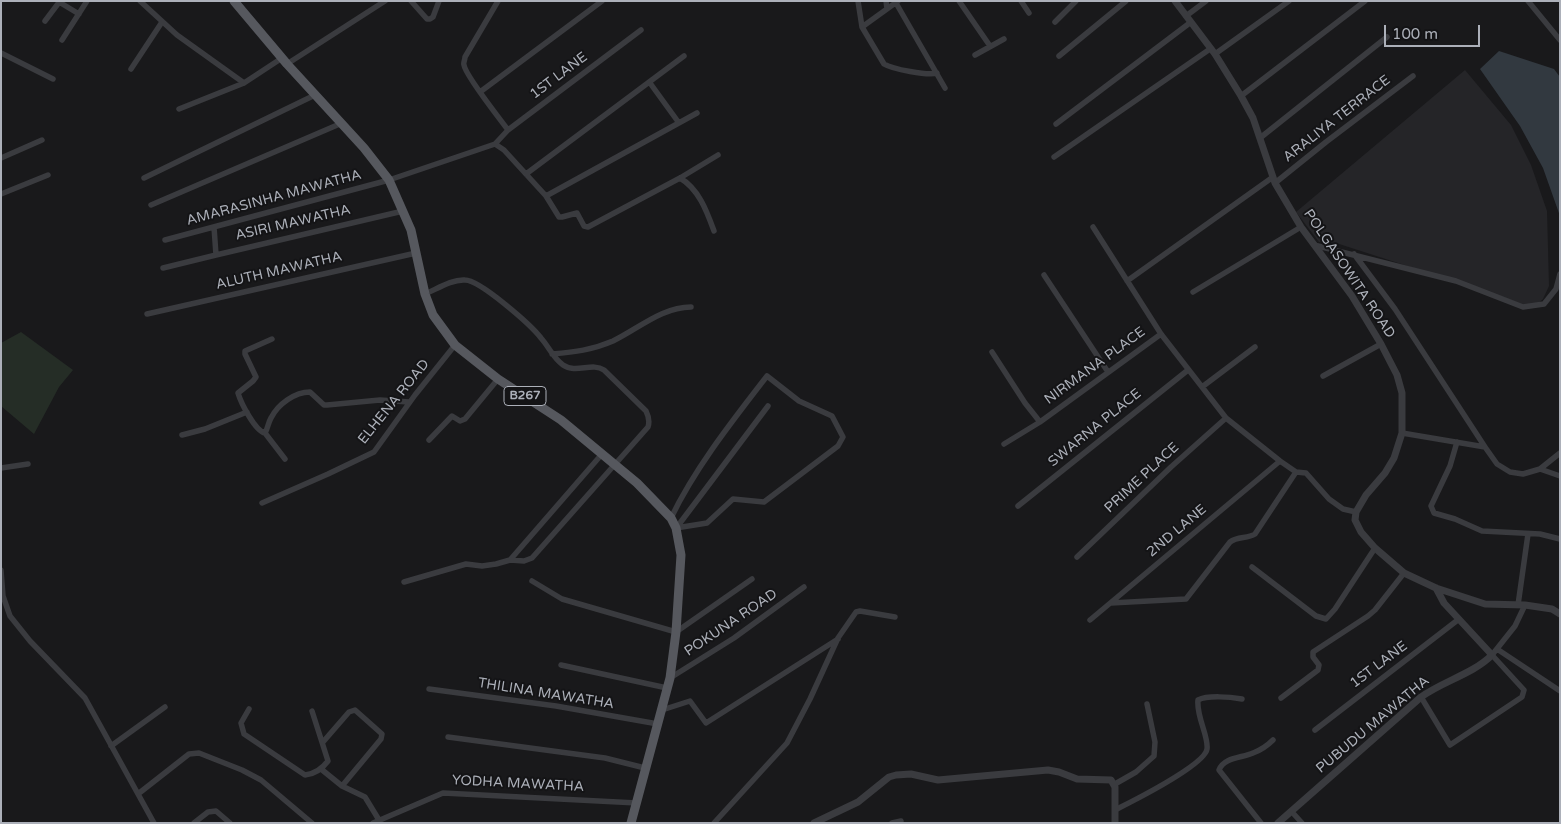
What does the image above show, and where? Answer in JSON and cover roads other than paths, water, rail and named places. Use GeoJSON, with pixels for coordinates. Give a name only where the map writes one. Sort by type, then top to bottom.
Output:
{"type":"FeatureCollection","features":[{"type":"Feature","properties":{"kind":"main road","name":"B267"},"geometry":{"type":"LineString","coordinates":[[234,1],[284,61],[342,123],[389,180],[404,210],[411,230],[425,294],[433,314],[455,345],[498,379],[561,420],[615,464],[637,483],[671,518],[676,527],[681,555],[676,632],[670,678],[631,823]]}},
{"type":"Feature","properties":{"kind":"street"},"geometry":{"type":"LineString","coordinates":[[62,40],[87,1]]}},
{"type":"Feature","properties":{"kind":"street"},"geometry":{"type":"LineString","coordinates":[[140,1],[177,35],[244,83]]}},
{"type":"Feature","properties":{"kind":"street"},"geometry":{"type":"LineString","coordinates":[[180,109],[244,83],[385,1]]}},
{"type":"Feature","properties":{"kind":"street"},"geometry":{"type":"LineString","coordinates":[[411,1],[430,20],[439,1]]}},
{"type":"Feature","properties":{"kind":"street"},"geometry":{"type":"LineString","coordinates":[[498,1],[465,58],[464,65],[480,92],[508,130]]}},
{"type":"Feature","properties":{"kind":"street"},"geometry":{"type":"LineString","coordinates":[[480,92],[602,1]]}},
{"type":"Feature","properties":{"kind":"street"},"geometry":{"type":"LineString","coordinates":[[858,1],[862,28],[884,64],[888,67],[909,70],[925,75],[937,73]]}},
{"type":"Feature","properties":{"kind":"street"},"geometry":{"type":"LineString","coordinates":[[886,1],[887,9]]}},
{"type":"Feature","properties":{"kind":"street"},"geometry":{"type":"LineString","coordinates":[[959,1],[990,46]]}},
{"type":"Feature","properties":{"kind":"street"},"geometry":{"type":"LineString","coordinates":[[1021,1],[1028,12]]}},
{"type":"Feature","properties":{"kind":"street"},"geometry":{"type":"LineString","coordinates":[[1055,22],[1076,1]]}},
{"type":"Feature","properties":{"kind":"street"},"geometry":{"type":"LineString","coordinates":[[1058,56],[1126,1]]}},
{"type":"Feature","properties":{"kind":"street","name":"POLGASOWITA ROAD"},"geometry":{"type":"LineString","coordinates":[[1175,1],[1241,96],[1253,118],[1274,180],[1301,227],[1352,296],[1397,375],[1402,392],[1402,433],[1394,458],[1385,473],[1366,495],[1356,512]]}},
{"type":"Feature","properties":{"kind":"street"},"geometry":{"type":"LineString","coordinates":[[1056,124],[1188,19],[1206,1]]}},
{"type":"Feature","properties":{"kind":"street"},"geometry":{"type":"LineString","coordinates":[[1054,157],[1290,1]]}},
{"type":"Feature","properties":{"kind":"street"},"geometry":{"type":"LineString","coordinates":[[1241,96],[1365,1]]}},
{"type":"Feature","properties":{"kind":"street"},"geometry":{"type":"LineString","coordinates":[[1528,1],[1560,40]]}},
{"type":"Feature","properties":{"kind":"street"},"geometry":{"type":"LineString","coordinates":[[45,22],[59,2],[79,14]]}},
{"type":"Feature","properties":{"kind":"street"},"geometry":{"type":"LineString","coordinates":[[862,28],[897,2],[945,88]]}},
{"type":"Feature","properties":{"kind":"street"},"geometry":{"type":"LineString","coordinates":[[131,69],[162,22]]}},
{"type":"Feature","properties":{"kind":"street","name":"1ST LANE"},"geometry":{"type":"LineString","coordinates":[[495,144],[508,130],[641,30]]}},
{"type":"Feature","properties":{"kind":"street"},"geometry":{"type":"LineString","coordinates":[[1260,138],[1387,36]]}},
{"type":"Feature","properties":{"kind":"street"},"geometry":{"type":"LineString","coordinates":[[975,55],[1004,39]]}},
{"type":"Feature","properties":{"kind":"street"},"geometry":{"type":"LineString","coordinates":[[1,54],[53,79]]}},
{"type":"Feature","properties":{"kind":"street"},"geometry":{"type":"LineString","coordinates":[[526,174],[684,56]]}},
{"type":"Feature","properties":{"kind":"street","name":"ARALIYA TERRACE"},"geometry":{"type":"LineString","coordinates":[[1127,281],[1274,180],[1414,76]]}},
{"type":"Feature","properties":{"kind":"street"},"geometry":{"type":"LineString","coordinates":[[650,82],[679,123]]}},
{"type":"Feature","properties":{"kind":"street"},"geometry":{"type":"LineString","coordinates":[[144,178],[315,95]]}},
{"type":"Feature","properties":{"kind":"street"},"geometry":{"type":"LineString","coordinates":[[546,196],[697,113]]}},
{"type":"Feature","properties":{"kind":"street"},"geometry":{"type":"LineString","coordinates":[[151,205],[342,123]]}},
{"type":"Feature","properties":{"kind":"street"},"geometry":{"type":"LineString","coordinates":[[1,158],[42,140]]}},
{"type":"Feature","properties":{"kind":"street"},"geometry":{"type":"LineString","coordinates":[[495,144],[504,150],[546,196],[559,217],[577,212],[584,226],[588,227],[680,178],[718,155]]}},
{"type":"Feature","properties":{"kind":"street","name":"AMARASINHA MAWATHA"},"geometry":{"type":"LineString","coordinates":[[165,240],[389,180],[495,144]]}},
{"type":"Feature","properties":{"kind":"street"},"geometry":{"type":"LineString","coordinates":[[1,194],[48,175]]}},
{"type":"Feature","properties":{"kind":"street"},"geometry":{"type":"LineString","coordinates":[[680,178],[699,196],[714,231]]}},
{"type":"Feature","properties":{"kind":"street","name":"ASIRI MAWATHA"},"geometry":{"type":"LineString","coordinates":[[214,227],[216,255],[404,210]]}},
{"type":"Feature","properties":{"kind":"street"},"geometry":{"type":"LineString","coordinates":[[1093,227],[1160,334],[1226,418],[1280,461],[1296,472],[1306,473],[1330,499],[1343,509],[1356,512],[1355,520],[1361,532],[1375,548],[1404,573],[1436,588],[1485,604],[1521,605],[1552,609],[1560,614]]}},
{"type":"Feature","properties":{"kind":"street"},"geometry":{"type":"LineString","coordinates":[[1193,292],[1301,227]]}},
{"type":"Feature","properties":{"kind":"street"},"geometry":{"type":"LineString","coordinates":[[1314,245],[1456,281],[1524,307],[1544,304],[1556,288],[1560,274]]}},
{"type":"Feature","properties":{"kind":"street","name":"ALUTH MAWATHA"},"geometry":{"type":"LineString","coordinates":[[147,314],[416,253]]}},
{"type":"Feature","properties":{"kind":"street"},"geometry":{"type":"LineString","coordinates":[[1354,254],[1395,309],[1497,464],[1510,472],[1523,474],[1540,469],[1560,453]]}},
{"type":"Feature","properties":{"kind":"street"},"geometry":{"type":"LineString","coordinates":[[163,268],[216,255]]}},
{"type":"Feature","properties":{"kind":"street"},"geometry":{"type":"LineString","coordinates":[[1044,275],[1108,372]]}},
{"type":"Feature","properties":{"kind":"street"},"geometry":{"type":"LineString","coordinates":[[404,582],[455,566],[466,564],[482,566],[510,560],[528,560],[537,554],[648,427],[650,418],[646,411],[601,368],[582,369],[565,366],[552,354],[541,337],[527,323],[473,281],[457,280],[425,294]]}},
{"type":"Feature","properties":{"kind":"street"},"geometry":{"type":"LineString","coordinates":[[552,354],[584,351],[613,341],[680,307],[691,307]]}},
{"type":"Feature","properties":{"kind":"street","name":"NIRMANA PLACE"},"geometry":{"type":"LineString","coordinates":[[992,352],[1025,403],[1040,422],[1160,334]]}},
{"type":"Feature","properties":{"kind":"street"},"geometry":{"type":"LineString","coordinates":[[272,338],[245,351],[256,377],[238,394],[240,401],[256,428],[265,433],[285,459]]}},
{"type":"Feature","properties":{"kind":"street"},"geometry":{"type":"LineString","coordinates":[[1323,376],[1381,344]]}},
{"type":"Feature","properties":{"kind":"street","name":"ELHENA ROAD"},"geometry":{"type":"LineString","coordinates":[[262,503],[374,452],[455,345]]}},
{"type":"Feature","properties":{"kind":"street"},"geometry":{"type":"LineString","coordinates":[[1202,387],[1255,347]]}},
{"type":"Feature","properties":{"kind":"street","name":"SWARNA PLACE"},"geometry":{"type":"LineString","coordinates":[[1018,506],[1188,370]]}},
{"type":"Feature","properties":{"kind":"street"},"geometry":{"type":"LineString","coordinates":[[671,518],[682,496],[710,453],[767,376],[798,401],[832,416],[843,437],[838,446],[764,502],[733,499],[707,523],[676,527]]}},
{"type":"Feature","properties":{"kind":"street"},"geometry":{"type":"LineString","coordinates":[[429,440],[452,416],[460,421],[465,419],[498,379]]}},
{"type":"Feature","properties":{"kind":"street"},"geometry":{"type":"LineString","coordinates":[[265,433],[274,413],[283,402],[306,392],[310,392],[324,405],[380,400],[410,402]]}},
{"type":"Feature","properties":{"kind":"street"},"geometry":{"type":"LineString","coordinates":[[676,527],[768,406]]}},
{"type":"Feature","properties":{"kind":"street"},"geometry":{"type":"LineString","coordinates":[[182,435],[206,429],[247,412]]}},
{"type":"Feature","properties":{"kind":"street","name":"PRIME PLACE"},"geometry":{"type":"LineString","coordinates":[[1077,557],[1171,466],[1226,418]]}},
{"type":"Feature","properties":{"kind":"street"},"geometry":{"type":"LineString","coordinates":[[1004,444],[1040,422]]}},
{"type":"Feature","properties":{"kind":"street"},"geometry":{"type":"LineString","coordinates":[[1402,433],[1485,447]]}},
{"type":"Feature","properties":{"kind":"street"},"geometry":{"type":"LineString","coordinates":[[1457,442],[1450,466],[1430,506],[1434,513],[1455,519],[1482,531],[1540,534],[1560,539]]}},
{"type":"Feature","properties":{"kind":"street"},"geometry":{"type":"LineString","coordinates":[[510,560],[602,454]]}},
{"type":"Feature","properties":{"kind":"street","name":"2ND LANE"},"geometry":{"type":"LineString","coordinates":[[1090,620],[1280,461]]}},
{"type":"Feature","properties":{"kind":"street"},"geometry":{"type":"LineString","coordinates":[[1,468],[28,464]]}},
{"type":"Feature","properties":{"kind":"street"},"geometry":{"type":"LineString","coordinates":[[1540,469],[1560,476]]}},
{"type":"Feature","properties":{"kind":"street"},"geometry":{"type":"LineString","coordinates":[[1111,603],[1186,599],[1230,542],[1236,538],[1255,534],[1296,472]]}},
{"type":"Feature","properties":{"kind":"street"},"geometry":{"type":"LineString","coordinates":[[1494,652],[1514,626],[1521,605],[1528,534]]}},
{"type":"Feature","properties":{"kind":"street"},"geometry":{"type":"LineString","coordinates":[[1252,567],[1316,616],[1326,619],[1336,609],[1375,548]]}},
{"type":"Feature","properties":{"kind":"street"},"geometry":{"type":"LineString","coordinates":[[1,570],[3,596],[10,616],[30,641],[85,698],[154,823]]}},
{"type":"Feature","properties":{"kind":"street"},"geometry":{"type":"LineString","coordinates":[[1281,698],[1318,670],[1319,665],[1313,658],[1313,652],[1368,616],[1404,573]]}},
{"type":"Feature","properties":{"kind":"street"},"geometry":{"type":"LineString","coordinates":[[532,581],[562,599],[676,632],[752,579]]}},
{"type":"Feature","properties":{"kind":"street","name":"POKUNA ROAD"},"geometry":{"type":"LineString","coordinates":[[670,678],[734,638],[804,587]]}},
{"type":"Feature","properties":{"kind":"street"},"geometry":{"type":"LineString","coordinates":[[1421,697],[1450,745],[1524,694],[1524,690],[1494,652],[1444,603],[1436,588]]}},
{"type":"Feature","properties":{"kind":"street"},"geometry":{"type":"LineString","coordinates":[[714,823],[787,743],[838,638],[856,612],[860,611],[895,617]]}},
{"type":"Feature","properties":{"kind":"street","name":"1ST LANE"},"geometry":{"type":"LineString","coordinates":[[1315,730],[1459,619]]}},
{"type":"Feature","properties":{"kind":"street"},"geometry":{"type":"LineString","coordinates":[[662,710],[690,701],[706,723],[838,638]]}},
{"type":"Feature","properties":{"kind":"street"},"geometry":{"type":"LineString","coordinates":[[1494,652],[1560,691]]}},
{"type":"Feature","properties":{"kind":"street","name":"PUBUDU MAWATHA"},"geometry":{"type":"LineString","coordinates":[[1278,823],[1421,697],[1437,686],[1483,663],[1494,652]]}},
{"type":"Feature","properties":{"kind":"street"},"geometry":{"type":"LineString","coordinates":[[561,665],[668,688]]}},
{"type":"Feature","properties":{"kind":"street","name":"THILINA MAWATHA"},"geometry":{"type":"LineString","coordinates":[[429,689],[556,706],[658,724]]}},
{"type":"Feature","properties":{"kind":"street"},"geometry":{"type":"LineString","coordinates":[[1115,810],[1184,773],[1205,754],[1208,747],[1202,728],[1198,700],[1222,697],[1242,699]]}},
{"type":"Feature","properties":{"kind":"street"},"geometry":{"type":"LineString","coordinates":[[1115,784],[1136,772],[1154,756],[1156,742],[1147,704]]}},
{"type":"Feature","properties":{"kind":"street"},"geometry":{"type":"LineString","coordinates":[[111,746],[165,707]]}},
{"type":"Feature","properties":{"kind":"street"},"geometry":{"type":"LineString","coordinates":[[249,709],[241,723],[244,734],[305,775],[321,769],[328,761],[312,712]]}},
{"type":"Feature","properties":{"kind":"street"},"geometry":{"type":"LineString","coordinates":[[322,742],[349,712],[355,710],[382,734],[381,739],[342,786]]}},
{"type":"Feature","properties":{"kind":"street"},"geometry":{"type":"LineString","coordinates":[[448,737],[605,758],[645,768]]}},
{"type":"Feature","properties":{"kind":"street"},"geometry":{"type":"LineString","coordinates":[[1261,823],[1219,770],[1228,760],[1254,753],[1273,740]]}},
{"type":"Feature","properties":{"kind":"street"},"geometry":{"type":"LineString","coordinates":[[138,794],[189,754],[199,753],[261,780],[312,823]]}},
{"type":"Feature","properties":{"kind":"street"},"geometry":{"type":"LineString","coordinates":[[321,769],[342,786],[365,797],[379,820]]}},
{"type":"Feature","properties":{"kind":"street"},"geometry":{"type":"LineString","coordinates":[[817,822],[858,802],[889,777],[896,775],[911,774],[938,780],[1048,770],[1077,779],[1092,781],[1108,780],[1115,784]]}},
{"type":"Feature","properties":{"kind":"street"},"geometry":{"type":"LineString","coordinates":[[1115,784],[1115,823]]}},
{"type":"Feature","properties":{"kind":"street","name":"YODHA MAWATHA"},"geometry":{"type":"LineString","coordinates":[[373,823],[443,793],[637,803]]}},
{"type":"Feature","properties":{"kind":"street"},"geometry":{"type":"LineString","coordinates":[[194,823],[208,812],[216,811],[230,823]]}},
{"type":"Feature","properties":{"kind":"street"},"geometry":{"type":"LineString","coordinates":[[1292,812],[1302,823]]}},
{"type":"Feature","properties":{"kind":"street"},"geometry":{"type":"LineString","coordinates":[[892,823],[901,821]]}}]}
